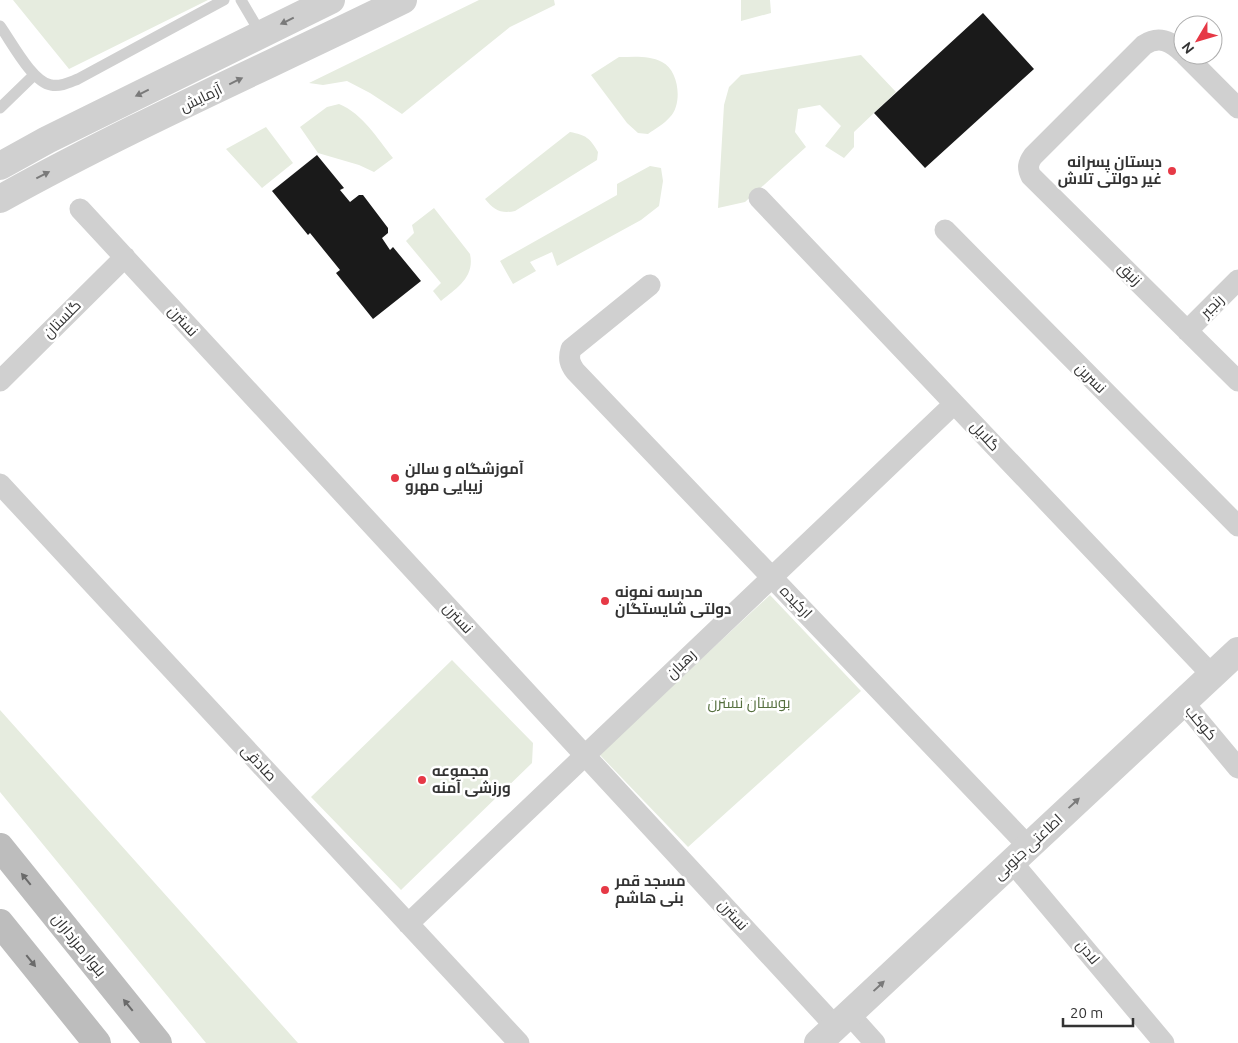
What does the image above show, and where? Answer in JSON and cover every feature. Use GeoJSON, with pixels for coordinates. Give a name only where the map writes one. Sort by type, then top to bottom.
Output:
{"type":"FeatureCollection","features":[{"type":"Feature","properties":{"kind":"main road","name":"بلوار مرزداران"},"geometry":{"type":"LineString","coordinates":[[0,847],[158,1043]]}},
{"type":"Feature","properties":{"kind":"main road"},"geometry":{"type":"LineString","coordinates":[[0,923],[97,1043]]}},
{"type":"Feature","properties":{"kind":"street","name":"آزمایش"},"geometry":{"type":"LineString","coordinates":[[0,166],[47,140],[331,0]]}},
{"type":"Feature","properties":{"kind":"street","name":"آزمایش"},"geometry":{"type":"LineString","coordinates":[[0,199],[37,178],[122,136],[403,0]]}},
{"type":"Feature","properties":{"kind":"street"},"geometry":{"type":"LineString","coordinates":[[261,34],[274,63]]}},
{"type":"Feature","properties":{"kind":"street","name":"زنبق"},"geometry":{"type":"LineString","coordinates":[[1173,44],[1162,40],[1149,42],[1144,45],[1033,156],[1028,164],[1028,170],[1031,176],[1238,381]]}},
{"type":"Feature","properties":{"kind":"street"},"geometry":{"type":"LineString","coordinates":[[1195,65],[1238,108]]}},
{"type":"Feature","properties":{"kind":"street","name":"گلایل"},"geometry":{"type":"LineString","coordinates":[[759,198],[1212,675]]}},
{"type":"Feature","properties":{"kind":"street","name":"نسترن"},"geometry":{"type":"LineString","coordinates":[[80,209],[834,1028],[875,1043]]}},
{"type":"Feature","properties":{"kind":"street","name":"نسرین"},"geometry":{"type":"LineString","coordinates":[[945,230],[1238,526]]}},
{"type":"Feature","properties":{"kind":"street","name":"گلستان"},"geometry":{"type":"LineString","coordinates":[[0,381],[124,258]]}},
{"type":"Feature","properties":{"kind":"street","name":"رنجبر"},"geometry":{"type":"LineString","coordinates":[[1186,331],[1238,280]]}},
{"type":"Feature","properties":{"kind":"street","name":"ارکیده"},"geometry":{"type":"LineString","coordinates":[[650,285],[576,344],[569,356],[570,364],[772,577],[1020,854]]}},
{"type":"Feature","properties":{"kind":"street","name":"رهبان"},"geometry":{"type":"LineString","coordinates":[[408,924],[954,404]]}},
{"type":"Feature","properties":{"kind":"street","name":"صادقی"},"geometry":{"type":"LineString","coordinates":[[0,484],[519,1043]]}},
{"type":"Feature","properties":{"kind":"street","name":"اطاعتی جنوبی"},"geometry":{"type":"LineString","coordinates":[[834,1028],[1238,650]]}},
{"type":"Feature","properties":{"kind":"street","name":"کوکب"},"geometry":{"type":"LineString","coordinates":[[1183,702],[1238,768]]}},
{"type":"Feature","properties":{"kind":"street","name":"لادن"},"geometry":{"type":"LineString","coordinates":[[1020,854],[1164,1043]]}},
{"type":"Feature","properties":{"kind":"lane"},"geometry":{"type":"LineString","coordinates":[[0,26],[34,75],[44,83],[54,86],[78,79],[224,0]]}},
{"type":"Feature","properties":{"kind":"lane"},"geometry":{"type":"LineString","coordinates":[[241,0],[261,34]]}},
{"type":"Feature","properties":{"kind":"lane"},"geometry":{"type":"LineString","coordinates":[[0,108],[34,75]]}},
{"type":"Feature","properties":{"kind":"green space"},"geometry":{"type":"Polygon","coordinates":[[[13,0],[208,0],[69,69],[13,0]]]}},
{"type":"Feature","properties":{"kind":"green space"},"geometry":{"type":"Polygon","coordinates":[[[479,0],[554,0],[555,5],[510,27],[402,114],[370,93],[347,81],[323,85],[309,83],[479,0]]]}},
{"type":"Feature","properties":{"kind":"green space"},"geometry":{"type":"Polygon","coordinates":[[[741,0],[770,0],[771,13],[741,21],[741,0]]]}},
{"type":"Feature","properties":{"kind":"green space"},"geometry":{"type":"Polygon","coordinates":[[[861,55],[896,92],[854,132],[854,147],[844,158],[825,146],[841,126],[820,105],[798,109],[795,132],[806,147],[745,202],[718,208],[724,105],[729,87],[741,75],[861,55]]]}},
{"type":"Feature","properties":{"kind":"green space"},"geometry":{"type":"Polygon","coordinates":[[[619,57],[652,58],[668,66],[675,79],[678,96],[674,111],[665,122],[648,134],[638,133],[627,123],[591,75],[619,57]]]}},
{"type":"Feature","properties":{"kind":"green space"},"geometry":{"type":"Polygon","coordinates":[[[339,104],[348,108],[362,120],[393,158],[374,172],[359,165],[318,153],[300,127],[327,107],[339,104]]]}},
{"type":"Feature","properties":{"kind":"green space"},"geometry":{"type":"Polygon","coordinates":[[[266,127],[293,163],[262,188],[226,149],[266,127]]]}},
{"type":"Feature","properties":{"kind":"green space"},"geometry":{"type":"Polygon","coordinates":[[[570,132],[580,134],[590,140],[598,152],[597,160],[515,211],[506,212],[498,210],[485,199],[570,132]]]}},
{"type":"Feature","properties":{"kind":"green space"},"geometry":{"type":"Polygon","coordinates":[[[650,166],[661,168],[663,181],[659,206],[641,220],[557,266],[552,252],[530,262],[536,271],[513,284],[500,261],[617,195],[617,184],[650,166]]]}},
{"type":"Feature","properties":{"kind":"green space"},"geometry":{"type":"Polygon","coordinates":[[[434,208],[470,254],[471,262],[467,276],[441,301],[433,291],[441,283],[406,241],[414,233],[412,225],[434,208]]]}},
{"type":"Feature","properties":{"kind":"green space","name":"بوستان نسترن"},"geometry":{"type":"Polygon","coordinates":[[[770,595],[861,691],[688,847],[599,754],[770,595]]]}},
{"type":"Feature","properties":{"kind":"green space","name":"مجموعه ورزشی آمنه"},"geometry":{"type":"Polygon","coordinates":[[[452,660],[533,743],[532,763],[401,890],[311,797],[452,660]]]}},
{"type":"Feature","properties":{"kind":"green space"},"geometry":{"type":"Polygon","coordinates":[[[0,710],[298,1043],[206,1043],[0,792],[0,710]]]}},
{"type":"Feature","properties":{"kind":"building"},"geometry":{"type":"Polygon","coordinates":[[[983,13],[1034,69],[925,168],[874,113],[983,13]]]}},
{"type":"Feature","properties":{"kind":"building"},"geometry":{"type":"Polygon","coordinates":[[[317,155],[344,188],[340,190],[350,202],[359,195],[363,195],[388,228],[388,233],[382,238],[390,250],[393,247],[421,281],[373,319],[336,273],[340,270],[272,191],[317,155]]]}},
{"type":"Feature","properties":{"kind":"place","name":"دبستان پسرانه غیر دولتی تلاش"},"geometry":{"type":"Point","coordinates":[1172,171]}},
{"type":"Feature","properties":{"kind":"place","name":"آموزشگاه و سالن زیبایی مهرو"},"geometry":{"type":"Point","coordinates":[395,478]}},
{"type":"Feature","properties":{"kind":"place","name":"مدرسه نمونه دولتی شایستگان"},"geometry":{"type":"Point","coordinates":[605,601]}},
{"type":"Feature","properties":{"kind":"place","name":"مجموعه ورزشی آمنه"},"geometry":{"type":"Point","coordinates":[422,780]}},
{"type":"Feature","properties":{"kind":"place","name":"مسجد قمر بنی هاشم"},"geometry":{"type":"Point","coordinates":[605,890]}}]}
